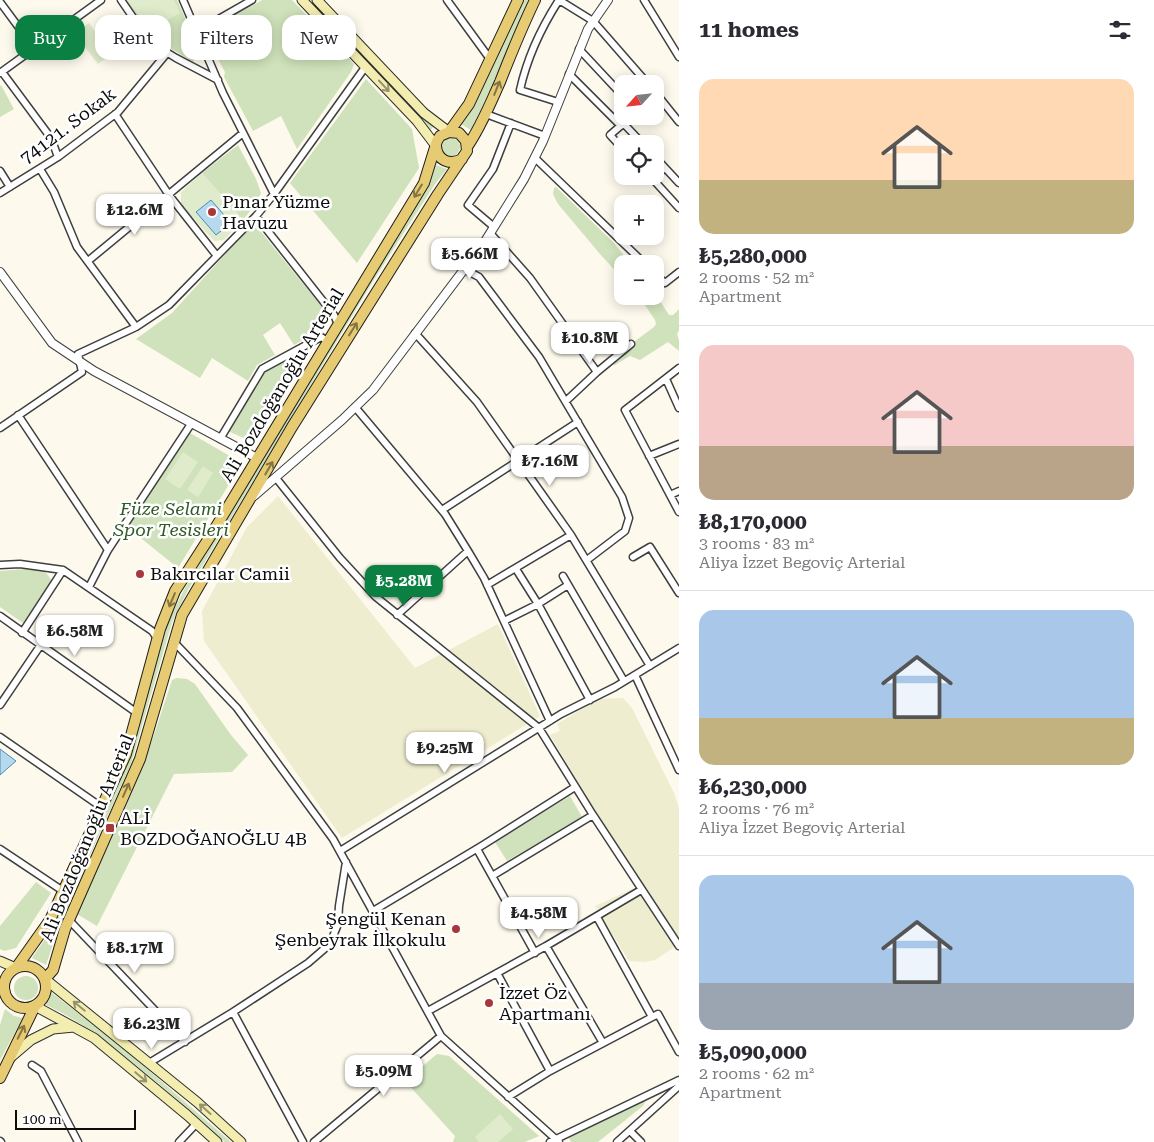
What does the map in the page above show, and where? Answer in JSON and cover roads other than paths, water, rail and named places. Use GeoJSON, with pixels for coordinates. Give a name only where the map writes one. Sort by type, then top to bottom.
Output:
{"type":"FeatureCollection","features":[{"type":"Feature","properties":{"kind":"main road"},"geometry":{"type":"LineString","coordinates":[[302,0],[417,121],[436,146],[439,156],[447,162],[457,162],[465,156],[467,147],[463,136],[454,131],[440,136],[436,146]]}},
{"type":"Feature","properties":{"kind":"main road"},"geometry":{"type":"LineString","coordinates":[[317,0],[424,113],[449,132]]}},
{"type":"Feature","properties":{"kind":"main road"},"geometry":{"type":"LineString","coordinates":[[449,132],[469,104],[518,0]]}},
{"type":"Feature","properties":{"kind":"main road"},"geometry":{"type":"LineString","coordinates":[[467,147],[477,134],[534,0]]}},
{"type":"Feature","properties":{"kind":"main road","name":"Ali Bozdoğanoğlu Arterial"},"geometry":{"type":"LineString","coordinates":[[16,968],[50,920],[126,754],[157,638],[175,591],[211,535],[424,183],[436,146]]}},
{"type":"Feature","properties":{"kind":"main road","name":"Ali Bozdoğanoğlu Arterial"},"geometry":{"type":"LineString","coordinates":[[45,979],[53,970],[69,920],[140,759],[182,615],[335,359],[462,159]]}},
{"type":"Feature","properties":{"kind":"main road"},"geometry":{"type":"LineString","coordinates":[[0,961],[16,968],[29,966],[35,968],[45,979],[197,1102],[241,1142]]}},
{"type":"Feature","properties":{"kind":"main road"},"geometry":{"type":"LineString","coordinates":[[0,1004],[6,978],[16,968]]}},
{"type":"Feature","properties":{"kind":"main road"},"geometry":{"type":"LineString","coordinates":[[0,1078],[35,1006],[43,999],[46,993],[45,979]]}},
{"type":"Feature","properties":{"kind":"main road"},"geometry":{"type":"LineString","coordinates":[[2,989],[7,998],[17,1006],[24,1008],[35,1006],[94,1038],[217,1142]]}},
{"type":"Feature","properties":{"kind":"main road"},"geometry":{"type":"LineString","coordinates":[[9,1058],[31,1040],[47,1032],[54,1029],[74,1027]]}},
{"type":"Feature","properties":{"kind":"street"},"geometry":{"type":"LineString","coordinates":[[80,15],[101,0]]}},
{"type":"Feature","properties":{"kind":"street"},"geometry":{"type":"LineString","coordinates":[[121,0],[131,15]]}},
{"type":"Feature","properties":{"kind":"street"},"geometry":{"type":"LineString","coordinates":[[183,0],[189,15]]}},
{"type":"Feature","properties":{"kind":"street"},"geometry":{"type":"LineString","coordinates":[[226,15],[252,0]]}},
{"type":"Feature","properties":{"kind":"street"},"geometry":{"type":"LineString","coordinates":[[447,0],[490,59]]}},
{"type":"Feature","properties":{"kind":"street"},"geometry":{"type":"LineString","coordinates":[[558,102],[520,90],[524,71],[542,30],[559,0],[593,21],[640,75]]}},
{"type":"Feature","properties":{"kind":"street"},"geometry":{"type":"LineString","coordinates":[[250,499],[276,478],[373,390],[492,230],[535,158],[579,49],[593,21],[608,0]]}},
{"type":"Feature","properties":{"kind":"street"},"geometry":{"type":"LineString","coordinates":[[654,0],[646,2],[679,57]]}},
{"type":"Feature","properties":{"kind":"street"},"geometry":{"type":"LineString","coordinates":[[0,2],[15,22]]}},
{"type":"Feature","properties":{"kind":"street"},"geometry":{"type":"LineString","coordinates":[[579,49],[614,86]]}},
{"type":"Feature","properties":{"kind":"street"},"geometry":{"type":"LineString","coordinates":[[171,55],[218,80]]}},
{"type":"Feature","properties":{"kind":"street"},"geometry":{"type":"LineString","coordinates":[[18,60],[1,72],[51,138],[58,157]]}},
{"type":"Feature","properties":{"kind":"street","name":"74121. Sokak"},"geometry":{"type":"LineString","coordinates":[[0,193],[58,157],[115,114],[161,60]]}},
{"type":"Feature","properties":{"kind":"street"},"geometry":{"type":"LineString","coordinates":[[209,60],[274,194]]}},
{"type":"Feature","properties":{"kind":"street"},"geometry":{"type":"LineString","coordinates":[[0,428],[82,372],[78,354],[136,327],[169,305],[256,216],[274,194],[366,66]]}},
{"type":"Feature","properties":{"kind":"street"},"geometry":{"type":"LineString","coordinates":[[569,74],[614,116]]}},
{"type":"Feature","properties":{"kind":"street"},"geometry":{"type":"LineString","coordinates":[[664,103],[679,122]]}},
{"type":"Feature","properties":{"kind":"street"},"geometry":{"type":"LineString","coordinates":[[115,114],[168,195],[217,256]]}},
{"type":"Feature","properties":{"kind":"street"},"geometry":{"type":"LineString","coordinates":[[486,114],[544,136]]}},
{"type":"Feature","properties":{"kind":"street"},"geometry":{"type":"LineString","coordinates":[[511,123],[493,169],[468,204],[492,230],[530,278],[597,372]]}},
{"type":"Feature","properties":{"kind":"street"},"geometry":{"type":"LineString","coordinates":[[614,139],[610,135],[623,125],[634,135]]}},
{"type":"Feature","properties":{"kind":"street"},"geometry":{"type":"LineString","coordinates":[[88,260],[243,133]]}},
{"type":"Feature","properties":{"kind":"street"},"geometry":{"type":"LineString","coordinates":[[535,158],[636,255]]}},
{"type":"Feature","properties":{"kind":"street"},"geometry":{"type":"LineString","coordinates":[[665,168],[679,183]]}},
{"type":"Feature","properties":{"kind":"street"},"geometry":{"type":"LineString","coordinates":[[40,169],[54,192],[78,247],[136,327]]}},
{"type":"Feature","properties":{"kind":"street"},"geometry":{"type":"LineString","coordinates":[[0,171],[10,187]]}},
{"type":"Feature","properties":{"kind":"street"},"geometry":{"type":"LineString","coordinates":[[660,185],[679,208]]}},
{"type":"Feature","properties":{"kind":"street"},"geometry":{"type":"LineString","coordinates":[[256,216],[334,315],[338,324]]}},
{"type":"Feature","properties":{"kind":"street"},"geometry":{"type":"LineString","coordinates":[[464,268],[479,277],[538,357],[622,497],[629,518],[625,531],[586,560]]}},
{"type":"Feature","properties":{"kind":"street"},"geometry":{"type":"LineString","coordinates":[[0,272],[52,343],[80,362],[191,424],[257,458]]}},
{"type":"Feature","properties":{"kind":"street"},"geometry":{"type":"LineString","coordinates":[[664,282],[679,272]]}},
{"type":"Feature","properties":{"kind":"street"},"geometry":{"type":"LineString","coordinates":[[415,334],[477,402],[519,461],[571,536],[650,666]]}},
{"type":"Feature","properties":{"kind":"street"},"geometry":{"type":"LineString","coordinates":[[220,439],[262,369],[321,337],[328,341]]}},
{"type":"Feature","properties":{"kind":"street"},"geometry":{"type":"LineString","coordinates":[[566,401],[631,344]]}},
{"type":"Feature","properties":{"kind":"street"},"geometry":{"type":"LineString","coordinates":[[679,368],[625,410],[679,512]]}},
{"type":"Feature","properties":{"kind":"street"},"geometry":{"type":"LineString","coordinates":[[666,379],[679,408]]}},
{"type":"Feature","properties":{"kind":"street"},"geometry":{"type":"LineString","coordinates":[[355,407],[442,510],[468,551],[488,585],[550,721]]}},
{"type":"Feature","properties":{"kind":"street"},"geometry":{"type":"LineString","coordinates":[[18,415],[108,550]]}},
{"type":"Feature","properties":{"kind":"street"},"geometry":{"type":"LineString","coordinates":[[442,510],[578,422]]}},
{"type":"Feature","properties":{"kind":"street"},"geometry":{"type":"LineString","coordinates":[[89,587],[108,550],[191,424]]}},
{"type":"Feature","properties":{"kind":"street"},"geometry":{"type":"LineString","coordinates":[[649,456],[679,444]]}},
{"type":"Feature","properties":{"kind":"street"},"geometry":{"type":"LineString","coordinates":[[276,478],[340,558],[376,597],[539,728],[641,890],[679,946]]}},
{"type":"Feature","properties":{"kind":"street"},"geometry":{"type":"LineString","coordinates":[[670,495],[679,491]]}},
{"type":"Feature","properties":{"kind":"street"},"geometry":{"type":"LineString","coordinates":[[488,585],[571,536]]}},
{"type":"Feature","properties":{"kind":"street"},"geometry":{"type":"LineString","coordinates":[[633,557],[650,547],[679,593]]}},
{"type":"Feature","properties":{"kind":"street"},"geometry":{"type":"LineString","coordinates":[[397,615],[468,551]]}},
{"type":"Feature","properties":{"kind":"street"},"geometry":{"type":"LineString","coordinates":[[0,566],[20,564],[63,570],[152,631],[157,638]]}},
{"type":"Feature","properties":{"kind":"street"},"geometry":{"type":"LineString","coordinates":[[516,568],[538,604],[590,700]]}},
{"type":"Feature","properties":{"kind":"street"},"geometry":{"type":"LineString","coordinates":[[22,632],[63,570]]}},
{"type":"Feature","properties":{"kind":"street"},"geometry":{"type":"LineString","coordinates":[[563,576],[624,681]]}},
{"type":"Feature","properties":{"kind":"street"},"geometry":{"type":"LineString","coordinates":[[504,622],[568,585]]}},
{"type":"Feature","properties":{"kind":"street"},"geometry":{"type":"LineString","coordinates":[[0,616],[137,713]]}},
{"type":"Feature","properties":{"kind":"street"},"geometry":{"type":"LineString","coordinates":[[174,642],[237,708],[333,840],[441,1036],[555,1141],[656,1089],[679,1080]]}},
{"type":"Feature","properties":{"kind":"street"},"geometry":{"type":"LineString","coordinates":[[0,705],[40,646]]}},
{"type":"Feature","properties":{"kind":"street"},"geometry":{"type":"LineString","coordinates":[[340,851],[550,721],[635,675],[679,648]]}},
{"type":"Feature","properties":{"kind":"street"},"geometry":{"type":"LineString","coordinates":[[635,675],[679,770]]}},
{"type":"Feature","properties":{"kind":"street"},"geometry":{"type":"LineString","coordinates":[[0,737],[97,804],[99,812]]}},
{"type":"Feature","properties":{"kind":"street"},"geometry":{"type":"LineString","coordinates":[[373,911],[477,849],[575,787]]}},
{"type":"Feature","properties":{"kind":"street"},"geometry":{"type":"LineString","coordinates":[[492,876],[593,815]]}},
{"type":"Feature","properties":{"kind":"street"},"geometry":{"type":"LineString","coordinates":[[0,849],[63,891]]}},
{"type":"Feature","properties":{"kind":"street"},"geometry":{"type":"LineString","coordinates":[[477,849],[535,953]]}},
{"type":"Feature","properties":{"kind":"street"},"geometry":{"type":"LineString","coordinates":[[149,1063],[233,1012],[308,963],[330,944],[338,924],[346,862]]}},
{"type":"Feature","properties":{"kind":"street"},"geometry":{"type":"LineString","coordinates":[[428,1011],[535,953],[641,890]]}},
{"type":"Feature","properties":{"kind":"street"},"geometry":{"type":"LineString","coordinates":[[597,917],[652,1017]]}},
{"type":"Feature","properties":{"kind":"street"},"geometry":{"type":"LineString","coordinates":[[69,920],[185,1042]]}},
{"type":"Feature","properties":{"kind":"street"},"geometry":{"type":"LineString","coordinates":[[546,946],[602,1043]]}},
{"type":"Feature","properties":{"kind":"street"},"geometry":{"type":"LineString","coordinates":[[497,973],[550,1071]]}},
{"type":"Feature","properties":{"kind":"street"},"geometry":{"type":"LineString","coordinates":[[233,1012],[303,1142]]}},
{"type":"Feature","properties":{"kind":"street"},"geometry":{"type":"LineString","coordinates":[[508,1097],[550,1071],[658,1014],[679,1052]]}},
{"type":"Feature","properties":{"kind":"street"},"geometry":{"type":"LineString","coordinates":[[314,1142],[441,1036]]}},
{"type":"Feature","properties":{"kind":"street"},"geometry":{"type":"LineString","coordinates":[[32,1065],[41,1071],[78,1142]]}},
{"type":"Feature","properties":{"kind":"street"},"geometry":{"type":"LineString","coordinates":[[617,1142],[679,1086]]}},
{"type":"Feature","properties":{"kind":"street"},"geometry":{"type":"LineString","coordinates":[[673,1091],[679,1097]]}},
{"type":"Feature","properties":{"kind":"street"},"geometry":{"type":"LineString","coordinates":[[179,1142],[196,1124]]}},
{"type":"Feature","properties":{"kind":"street"},"geometry":{"type":"LineString","coordinates":[[630,1131],[642,1142]]}},
{"type":"Feature","properties":{"kind":"water"},"geometry":{"type":"Polygon","coordinates":[[[211,200],[231,223],[216,235],[196,212],[211,200]]]}},
{"type":"Feature","properties":{"kind":"water"},"geometry":{"type":"Polygon","coordinates":[[[0,749],[16,761],[0,775],[0,749]]]}},
{"type":"Feature","properties":{"kind":"place","name":"Pınar Yüzme Havuzu"},"geometry":{"type":"Point","coordinates":[212,212]}},
{"type":"Feature","properties":{"kind":"place","name":"Bakırcılar Camii"},"geometry":{"type":"Point","coordinates":[140,574]}},
{"type":"Feature","properties":{"kind":"place","name":"ALİ BOZDOĞANOĞLU 4B"},"geometry":{"type":"Point","coordinates":[110,828]}},
{"type":"Feature","properties":{"kind":"place","name":"Şengül Kenan Şenbeyrak İlkokulu"},"geometry":{"type":"Point","coordinates":[456,929]}},
{"type":"Feature","properties":{"kind":"place","name":"İzzet Öz Apartmanı"},"geometry":{"type":"Point","coordinates":[489,1003]}},
{"type":"Feature","properties":{"kind":"park label","name":"Füze Selami Spor Tesisleri"},"geometry":{"type":"Point","coordinates":[171,519]}}]}
